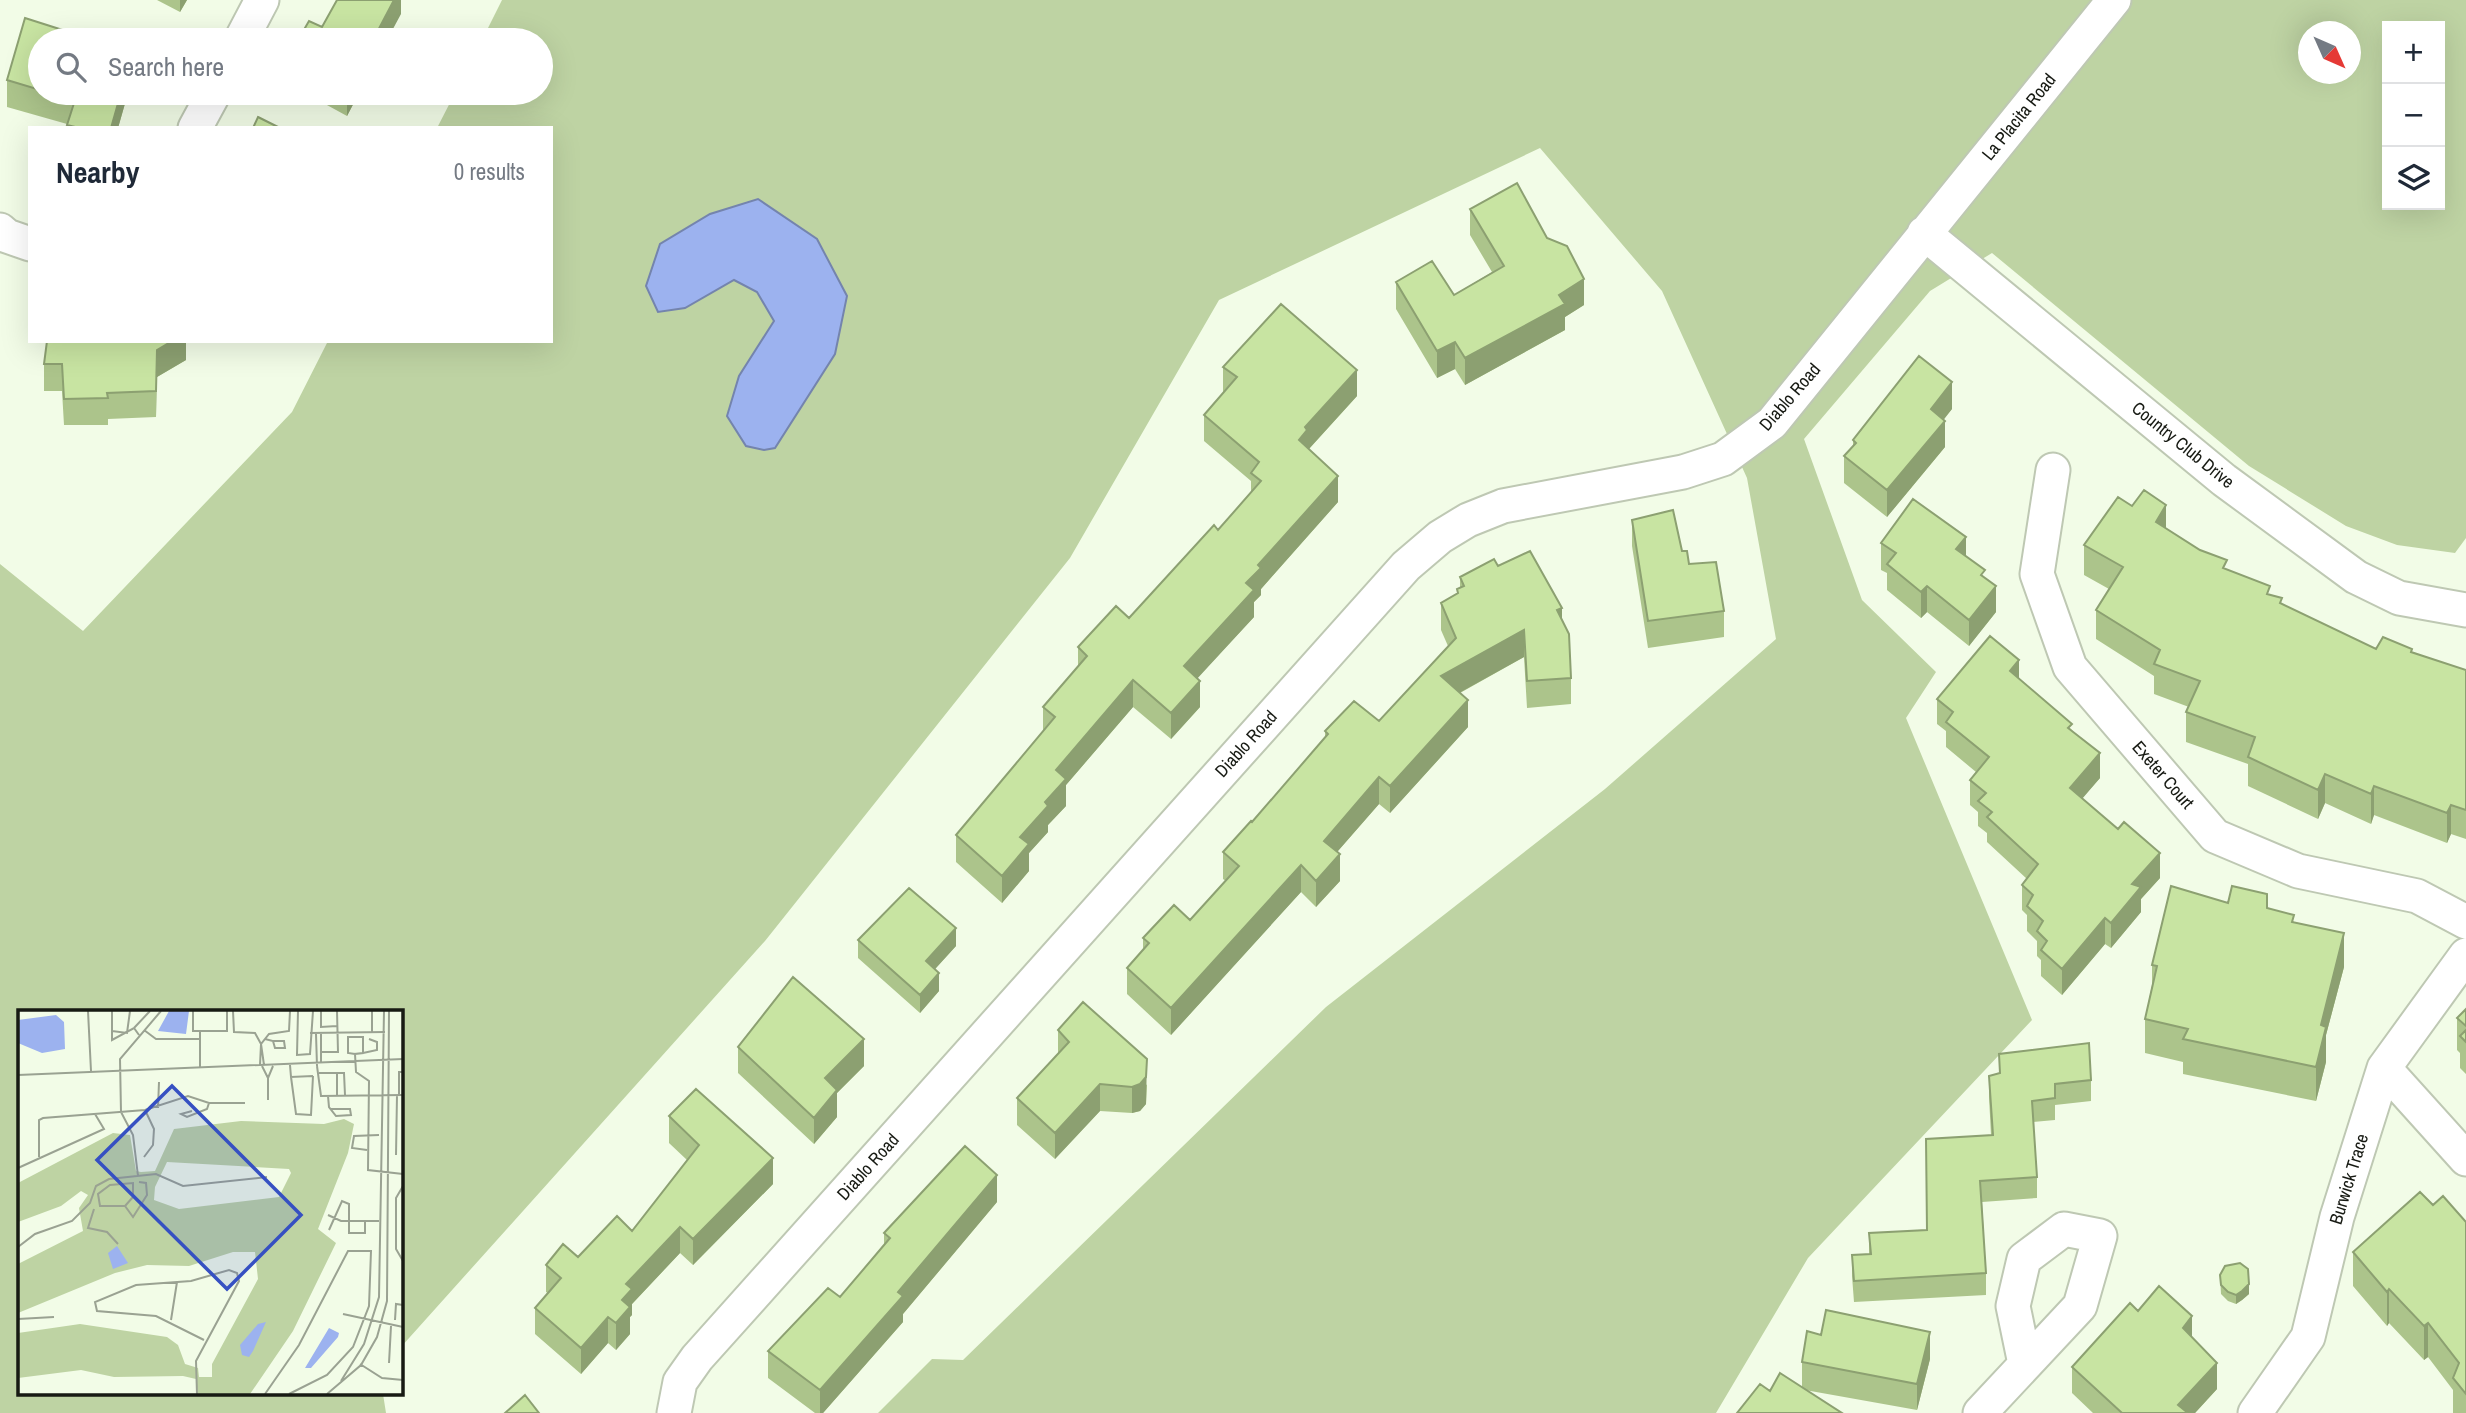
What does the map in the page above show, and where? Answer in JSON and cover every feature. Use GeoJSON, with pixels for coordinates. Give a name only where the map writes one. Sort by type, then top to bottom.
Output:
{"type":"FeatureCollection","features":[{"type":"Feature","properties":{"kind":"street"},"geometry":{"type":"LineString","coordinates":[[247,28],[262,0]]}},
{"type":"Feature","properties":{"kind":"street","name":"La Placita Road"},"geometry":{"type":"LineString","coordinates":[[1924,233],[2114,0]]}},
{"type":"Feature","properties":{"kind":"street"},"geometry":{"type":"LineString","coordinates":[[196,126],[207,105]]}},
{"type":"Feature","properties":{"kind":"street"},"geometry":{"type":"LineString","coordinates":[[0,230],[7,236],[28,243]]}},
{"type":"Feature","properties":{"kind":"street","name":"Country Club Drive"},"geometry":{"type":"LineString","coordinates":[[1924,233],[2224,480],[2356,577],[2399,598],[2466,610]]}},
{"type":"Feature","properties":{"kind":"street","name":"Diablo Road"},"geometry":{"type":"LineString","coordinates":[[674,1413],[680,1382],[697,1358],[1406,566],[1440,537],[1468,520],[1503,506],[1684,471],[1723,459],[1772,423],[1924,233]]}},
{"type":"Feature","properties":{"kind":"street","name":"Exeter Court"},"geometry":{"type":"LineString","coordinates":[[2053,470],[2036,573],[2070,667],[2215,836],[2298,871],[2417,896],[2466,922]]}},
{"type":"Feature","properties":{"kind":"street","name":"Burwick Trace"},"geometry":{"type":"LineString","coordinates":[[2255,1413],[2308,1337],[2337,1217],[2384,1068],[2466,956]]}},
{"type":"Feature","properties":{"kind":"street"},"geometry":{"type":"LineString","coordinates":[[2384,1068],[2466,1159]]}},
{"type":"Feature","properties":{"kind":"street"},"geometry":{"type":"LineString","coordinates":[[1980,1413],[2025,1364]]}},
{"type":"Feature","properties":{"kind":"green space"},"geometry":{"type":"Polygon","coordinates":[[[502,0],[2466,0],[2466,538],[2455,553],[2397,545],[2346,526],[2249,466],[1992,253],[1930,291],[1804,439],[1862,600],[1936,672],[1906,718],[2032,1020],[1808,1258],[1716,1413],[878,1413],[932,1359],[963,1360],[1326,1007],[1605,789],[1776,639],[1747,478],[1662,291],[1540,148],[1219,300],[1070,558],[765,941],[402,1346],[402,1010],[18,1010],[18,1396],[383,1396],[386,1413],[0,1413],[0,564],[83,631],[292,412],[327,343],[553,343],[553,126],[438,126],[449,105],[553,105],[553,28],[488,28],[502,0]]]}},
{"type":"Feature","properties":{"kind":"water"},"geometry":{"type":"Polygon","coordinates":[[[758,199],[817,239],[847,296],[835,354],[775,448],[764,450],[746,446],[727,416],[739,376],[774,321],[757,292],[734,280],[685,308],[658,312],[646,286],[660,244],[710,214],[758,199]]]}},
{"type":"Feature","properties":{"kind":"building"},"geometry":{"type":"Polygon","coordinates":[[[337,0],[394,0],[379,28],[305,28],[309,21],[322,27],[337,0]]]}},
{"type":"Feature","properties":{"kind":"building"},"geometry":{"type":"Polygon","coordinates":[[[25,18],[56,28],[28,28],[28,86],[7,80],[25,18]]]}},
{"type":"Feature","properties":{"kind":"building"},"geometry":{"type":"Polygon","coordinates":[[[73,105],[118,105],[112,126],[67,125],[73,105]]]}},
{"type":"Feature","properties":{"kind":"building"},"geometry":{"type":"Polygon","coordinates":[[[258,117],[276,126],[254,126],[258,117]]]}},
{"type":"Feature","properties":{"kind":"building"},"geometry":{"type":"Polygon","coordinates":[[[1517,183],[1547,238],[1567,246],[1584,279],[1559,295],[1565,304],[1465,358],[1455,342],[1437,351],[1396,282],[1432,261],[1454,295],[1504,266],[1470,209],[1517,183]]]}},
{"type":"Feature","properties":{"kind":"building"},"geometry":{"type":"Polygon","coordinates":[[[1281,304],[1357,370],[1305,427],[1307,430],[1299,440],[1338,476],[1258,565],[1261,568],[1246,583],[1254,590],[1184,666],[1200,681],[1171,713],[1133,680],[1056,770],[1066,779],[1045,802],[1048,806],[1020,837],[1029,844],[1002,876],[956,835],[1055,717],[1043,707],[1087,656],[1078,647],[1116,606],[1129,618],[1214,525],[1218,530],[1261,481],[1251,473],[1259,462],[1204,415],[1237,377],[1223,367],[1281,304]]]}},
{"type":"Feature","properties":{"kind":"building"},"geometry":{"type":"Polygon","coordinates":[[[47,343],[169,343],[157,350],[156,391],[107,393],[108,398],[64,399],[62,364],[44,364],[47,343]]]}},
{"type":"Feature","properties":{"kind":"building"},"geometry":{"type":"Polygon","coordinates":[[[1919,356],[1952,382],[1931,409],[1945,421],[1887,490],[1844,456],[1856,443],[1853,440],[1919,356]]]}},
{"type":"Feature","properties":{"kind":"building"},"geometry":{"type":"Polygon","coordinates":[[[2144,490],[2166,505],[2156,522],[2200,550],[2227,560],[2223,568],[2270,586],[2267,594],[2282,598],[2280,603],[2376,649],[2383,637],[2412,649],[2411,652],[2466,670],[2466,810],[2451,805],[2447,813],[2374,786],[2371,794],[2325,774],[2318,790],[2248,757],[2255,737],[2186,712],[2200,681],[2154,664],[2160,650],[2096,610],[2123,567],[2084,545],[2118,497],[2132,506],[2144,490]]]}},
{"type":"Feature","properties":{"kind":"building"},"geometry":{"type":"Polygon","coordinates":[[[1913,499],[1966,537],[1956,549],[1985,570],[1981,575],[1996,586],[1969,620],[1927,586],[1921,592],[1887,564],[1896,553],[1881,543],[1913,499]]]}},
{"type":"Feature","properties":{"kind":"building"},"geometry":{"type":"Polygon","coordinates":[[[1673,510],[1682,551],[1687,551],[1689,564],[1716,562],[1724,611],[1648,621],[1632,520],[1673,510]]]}},
{"type":"Feature","properties":{"kind":"building"},"geometry":{"type":"Polygon","coordinates":[[[1530,551],[1562,608],[1557,610],[1569,634],[1571,678],[1527,681],[1524,630],[1441,676],[1468,700],[1390,786],[1379,777],[1324,841],[1340,854],[1316,881],[1301,865],[1171,1008],[1127,968],[1149,943],[1143,938],[1174,905],[1190,920],[1239,866],[1223,852],[1328,734],[1325,731],[1354,701],[1379,721],[1456,638],[1441,603],[1464,586],[1460,577],[1494,559],[1498,566],[1530,551]]]}},
{"type":"Feature","properties":{"kind":"building"},"geometry":{"type":"Polygon","coordinates":[[[1990,636],[2019,660],[2010,671],[2072,724],[2068,728],[2100,753],[2070,788],[2118,829],[2124,822],[2160,853],[2132,884],[2141,887],[2111,923],[2105,918],[2062,969],[2041,950],[2047,941],[2037,931],[2043,921],[2027,906],[2033,895],[2022,885],[2038,864],[1987,817],[1992,812],[1978,801],[1986,793],[1970,780],[1989,757],[1946,722],[1953,712],[1937,699],[1990,636]]]}},
{"type":"Feature","properties":{"kind":"building"},"geometry":{"type":"Polygon","coordinates":[[[2171,886],[2228,903],[2232,886],[2267,894],[2267,908],[2294,915],[2292,922],[2344,933],[2321,1025],[2326,1027],[2316,1067],[2183,1039],[2188,1029],[2145,1019],[2157,966],[2152,965],[2171,886]]]}},
{"type":"Feature","properties":{"kind":"building"},"geometry":{"type":"Polygon","coordinates":[[[909,888],[956,928],[926,961],[939,973],[920,995],[858,940],[909,888]]]}},
{"type":"Feature","properties":{"kind":"building"},"geometry":{"type":"Polygon","coordinates":[[[793,977],[864,1039],[825,1078],[837,1090],[814,1118],[738,1047],[793,977]]]}},
{"type":"Feature","properties":{"kind":"building"},"geometry":{"type":"Polygon","coordinates":[[[1083,1002],[1147,1059],[1146,1077],[1140,1084],[1132,1087],[1100,1084],[1055,1133],[1017,1098],[1069,1042],[1058,1030],[1083,1002]]]}},
{"type":"Feature","properties":{"kind":"building"},"geometry":{"type":"Polygon","coordinates":[[[2466,1009],[2466,1026],[2457,1018],[2466,1009]]]}},
{"type":"Feature","properties":{"kind":"building"},"geometry":{"type":"Polygon","coordinates":[[[2466,1030],[2466,1042],[2460,1036],[2466,1030]]]}},
{"type":"Feature","properties":{"kind":"building"},"geometry":{"type":"Polygon","coordinates":[[[2089,1043],[2091,1080],[2055,1084],[2055,1098],[2032,1101],[2037,1177],[1980,1181],[1986,1273],[1854,1281],[1852,1255],[1871,1254],[1869,1233],[1927,1230],[1926,1139],[1993,1135],[1989,1076],[2000,1073],[1999,1054],[2089,1043]]]}},
{"type":"Feature","properties":{"kind":"building"},"geometry":{"type":"Polygon","coordinates":[[[696,1089],[773,1158],[693,1239],[680,1227],[626,1284],[632,1289],[622,1300],[630,1307],[616,1323],[608,1317],[581,1348],[535,1308],[561,1278],[546,1265],[563,1244],[578,1257],[617,1216],[632,1231],[699,1145],[669,1116],[696,1089]]]}},
{"type":"Feature","properties":{"kind":"building"},"geometry":{"type":"Polygon","coordinates":[[[965,1146],[997,1175],[898,1292],[903,1296],[820,1390],[768,1351],[828,1288],[840,1297],[890,1238],[884,1233],[965,1146]]]}},
{"type":"Feature","properties":{"kind":"building"},"geometry":{"type":"Polygon","coordinates":[[[2420,1192],[2433,1205],[2443,1196],[2466,1222],[2466,1394],[2453,1378],[2459,1363],[2428,1323],[2424,1326],[2389,1289],[2387,1292],[2353,1252],[2420,1192]]]}},
{"type":"Feature","properties":{"kind":"building"},"geometry":{"type":"Polygon","coordinates":[[[2240,1263],[2248,1269],[2249,1284],[2236,1295],[2221,1285],[2220,1275],[2225,1266],[2240,1263]]]}},
{"type":"Feature","properties":{"kind":"building"},"geometry":{"type":"Polygon","coordinates":[[[2159,1286],[2192,1316],[2183,1328],[2217,1363],[2178,1405],[2188,1413],[2122,1413],[2072,1367],[2130,1303],[2138,1311],[2159,1286]]]}},
{"type":"Feature","properties":{"kind":"building"},"geometry":{"type":"Polygon","coordinates":[[[1826,1310],[1930,1332],[1917,1384],[1802,1362],[1807,1331],[1821,1335],[1826,1310]]]}},
{"type":"Feature","properties":{"kind":"building"},"geometry":{"type":"Polygon","coordinates":[[[1780,1373],[1842,1413],[1737,1413],[1760,1384],[1770,1391],[1780,1373]]]}},
{"type":"Feature","properties":{"kind":"building"},"geometry":{"type":"Polygon","coordinates":[[[525,1395],[539,1413],[505,1413],[525,1395]]]}}]}
